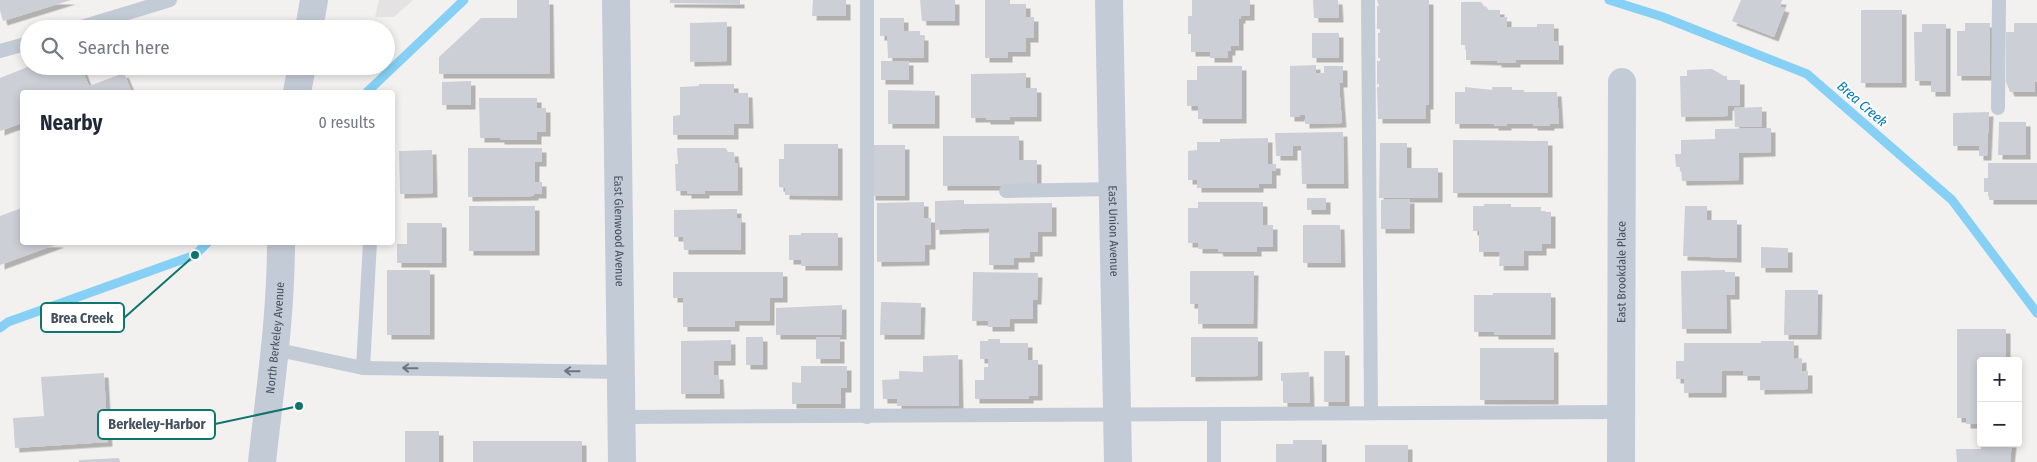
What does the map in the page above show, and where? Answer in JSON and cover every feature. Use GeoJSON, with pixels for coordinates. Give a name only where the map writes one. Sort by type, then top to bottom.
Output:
{"type":"FeatureCollection","features":[{"type":"Feature","properties":{"kind":"street"},"geometry":{"type":"LineString","coordinates":[[311,20],[314,0]]}},
{"type":"Feature","properties":{"kind":"street","name":"East Glenwood Avenue"},"geometry":{"type":"LineString","coordinates":[[616,0],[622,462]]}},
{"type":"Feature","properties":{"kind":"street","name":"East Union Avenue"},"geometry":{"type":"LineString","coordinates":[[1109,0],[1118,462]]}},
{"type":"Feature","properties":{"kind":"street"},"geometry":{"type":"LineString","coordinates":[[297,90],[300,75]]}},
{"type":"Feature","properties":{"kind":"street","name":"East Brookdale Place"},"geometry":{"type":"LineString","coordinates":[[1621,462],[1622,82]]}},
{"type":"Feature","properties":{"kind":"street","name":"North Berkeley Avenue"},"geometry":{"type":"LineString","coordinates":[[262,462],[281,274],[281,245]]}},
{"type":"Feature","properties":{"kind":"lane"},"geometry":{"type":"LineString","coordinates":[[104,20],[170,0]]}},
{"type":"Feature","properties":{"kind":"lane"},"geometry":{"type":"LineString","coordinates":[[867,0],[867,417]]}},
{"type":"Feature","properties":{"kind":"lane"},"geometry":{"type":"LineString","coordinates":[[1368,0],[1371,413]]}},
{"type":"Feature","properties":{"kind":"lane"},"geometry":{"type":"LineString","coordinates":[[1998,108],[1999,0]]}},
{"type":"Feature","properties":{"kind":"lane"},"geometry":{"type":"LineString","coordinates":[[0,51],[20,45]]}},
{"type":"Feature","properties":{"kind":"lane"},"geometry":{"type":"LineString","coordinates":[[1006,191],[1113,189]]}},
{"type":"Feature","properties":{"kind":"lane"},"geometry":{"type":"LineString","coordinates":[[363,368],[370,245]]}},
{"type":"Feature","properties":{"kind":"lane"},"geometry":{"type":"LineString","coordinates":[[274,349],[363,368],[621,372]]}},
{"type":"Feature","properties":{"kind":"lane"},"geometry":{"type":"LineString","coordinates":[[622,417],[1621,412]]}},
{"type":"Feature","properties":{"kind":"lane"},"geometry":{"type":"LineString","coordinates":[[1214,414],[1214,462]]}},
{"type":"Feature","properties":{"kind":"shaded area"},"geometry":{"type":"Polygon","coordinates":[[[379,0],[413,0],[394,17],[375,17],[379,0]]]}},
{"type":"Feature","properties":{"kind":"building"},"geometry":{"type":"Polygon","coordinates":[[[0,0],[71,0],[3,21],[0,0]]]}},
{"type":"Feature","properties":{"kind":"building"},"geometry":{"type":"Polygon","coordinates":[[[517,0],[549,0],[550,74],[439,74],[439,57],[481,18],[517,18],[517,0]]]}},
{"type":"Feature","properties":{"kind":"building"},"geometry":{"type":"Polygon","coordinates":[[[670,0],[740,0],[740,4],[670,3],[670,0]]]}},
{"type":"Feature","properties":{"kind":"building"},"geometry":{"type":"Polygon","coordinates":[[[813,0],[846,0],[846,16],[812,16],[813,0]]]}},
{"type":"Feature","properties":{"kind":"building"},"geometry":{"type":"Polygon","coordinates":[[[920,0],[955,0],[955,21],[922,21],[920,0]]]}},
{"type":"Feature","properties":{"kind":"building"},"geometry":{"type":"Polygon","coordinates":[[[985,0],[1010,0],[1010,4],[1026,4],[1026,17],[1034,17],[1034,38],[1026,38],[1026,52],[1008,52],[1008,58],[985,58],[985,0]]]}},
{"type":"Feature","properties":{"kind":"building"},"geometry":{"type":"Polygon","coordinates":[[[1192,0],[1250,0],[1250,16],[1241,16],[1241,19],[1239,19],[1239,46],[1231,46],[1231,51],[1228,51],[1228,58],[1210,58],[1210,52],[1191,52],[1188,16],[1192,16],[1192,0]]]}},
{"type":"Feature","properties":{"kind":"building"},"geometry":{"type":"Polygon","coordinates":[[[1313,0],[1338,0],[1339,18],[1314,18],[1313,0]]]}},
{"type":"Feature","properties":{"kind":"building"},"geometry":{"type":"Polygon","coordinates":[[[1377,0],[1429,0],[1429,105],[1426,105],[1426,119],[1378,119],[1377,87],[1379,87],[1379,84],[1377,84],[1377,61],[1380,61],[1380,58],[1378,58],[1378,33],[1380,33],[1380,29],[1377,29],[1377,6],[1379,6],[1377,0]]]}},
{"type":"Feature","properties":{"kind":"building"},"geometry":{"type":"Polygon","coordinates":[[[1741,0],[1782,0],[1780,7],[1785,8],[1774,37],[1732,21],[1741,0]]]}},
{"type":"Feature","properties":{"kind":"building"},"geometry":{"type":"Polygon","coordinates":[[[1461,2],[1481,2],[1487,10],[1500,10],[1500,17],[1507,17],[1507,27],[1537,27],[1537,24],[1554,24],[1554,41],[1559,41],[1559,60],[1516,60],[1516,63],[1497,63],[1497,61],[1466,60],[1466,45],[1461,45],[1461,2]]]}},
{"type":"Feature","properties":{"kind":"building"},"geometry":{"type":"Polygon","coordinates":[[[1861,10],[1902,10],[1902,83],[1861,83],[1861,10]]]}},
{"type":"Feature","properties":{"kind":"building"},"geometry":{"type":"Polygon","coordinates":[[[880,18],[904,18],[904,31],[920,31],[920,36],[924,36],[924,58],[888,58],[887,36],[880,36],[880,18]]]}},
{"type":"Feature","properties":{"kind":"building"},"geometry":{"type":"Polygon","coordinates":[[[727,22],[727,61],[690,62],[690,23],[727,22]]]}},
{"type":"Feature","properties":{"kind":"building"},"geometry":{"type":"Polygon","coordinates":[[[1965,23],[1990,23],[1990,76],[1957,76],[1957,31],[1965,31],[1965,23]]]}},
{"type":"Feature","properties":{"kind":"building"},"geometry":{"type":"Polygon","coordinates":[[[2014,23],[2037,23],[2037,82],[2035,82],[2035,92],[2010,92],[2006,82],[2006,32],[2014,32],[2014,23]]]}},
{"type":"Feature","properties":{"kind":"building"},"geometry":{"type":"Polygon","coordinates":[[[1922,24],[1946,24],[1946,92],[1931,92],[1931,81],[1915,81],[1914,32],[1922,32],[1922,24]]]}},
{"type":"Feature","properties":{"kind":"building"},"geometry":{"type":"Polygon","coordinates":[[[1312,33],[1339,33],[1339,58],[1312,58],[1312,33]]]}},
{"type":"Feature","properties":{"kind":"building"},"geometry":{"type":"Polygon","coordinates":[[[881,61],[909,61],[909,80],[881,80],[881,61]]]}},
{"type":"Feature","properties":{"kind":"building"},"geometry":{"type":"Polygon","coordinates":[[[1316,65],[1316,73],[1324,73],[1324,66],[1343,66],[1343,83],[1339,83],[1342,123],[1305,124],[1305,115],[1290,117],[1290,66],[1316,65]]]}},
{"type":"Feature","properties":{"kind":"building"},"geometry":{"type":"Polygon","coordinates":[[[1197,66],[1242,66],[1242,119],[1198,119],[1198,106],[1187,106],[1187,80],[1197,80],[1197,66]]]}},
{"type":"Feature","properties":{"kind":"building"},"geometry":{"type":"Polygon","coordinates":[[[1712,69],[1727,76],[1727,80],[1740,80],[1740,106],[1728,106],[1728,116],[1681,117],[1680,76],[1687,76],[1687,70],[1712,69]]]}},
{"type":"Feature","properties":{"kind":"building"},"geometry":{"type":"Polygon","coordinates":[[[20,70],[20,75],[85,75],[89,86],[119,75],[125,75],[131,90],[20,90],[20,124],[0,131],[0,78],[20,70]]]}},
{"type":"Feature","properties":{"kind":"building"},"geometry":{"type":"Polygon","coordinates":[[[1026,73],[1026,88],[1037,88],[1037,117],[1010,117],[1010,120],[971,118],[971,74],[1026,73]]]}},
{"type":"Feature","properties":{"kind":"building"},"geometry":{"type":"Polygon","coordinates":[[[471,81],[471,105],[442,105],[442,82],[471,81]]]}},
{"type":"Feature","properties":{"kind":"building"},"geometry":{"type":"Polygon","coordinates":[[[699,84],[734,84],[734,93],[748,93],[749,124],[734,124],[734,135],[673,135],[673,116],[680,115],[680,87],[699,86],[699,84]]]}},
{"type":"Feature","properties":{"kind":"building"},"geometry":{"type":"Polygon","coordinates":[[[1465,87],[1492,90],[1492,87],[1512,87],[1512,90],[1524,90],[1524,92],[1557,92],[1559,124],[1550,124],[1550,126],[1507,124],[1507,126],[1494,126],[1494,124],[1455,124],[1455,92],[1465,92],[1465,87]]]}},
{"type":"Feature","properties":{"kind":"building"},"geometry":{"type":"Polygon","coordinates":[[[888,90],[935,91],[935,124],[888,124],[888,90]]]}},
{"type":"Feature","properties":{"kind":"building"},"geometry":{"type":"Polygon","coordinates":[[[479,98],[537,98],[537,108],[546,108],[546,132],[537,132],[537,140],[480,138],[479,98]]]}},
{"type":"Feature","properties":{"kind":"building"},"geometry":{"type":"Polygon","coordinates":[[[1762,107],[1762,127],[1735,127],[1734,108],[1762,107]]]}},
{"type":"Feature","properties":{"kind":"building"},"geometry":{"type":"Polygon","coordinates":[[[1989,112],[1987,156],[1979,156],[1979,146],[1953,146],[1953,113],[1989,112]]]}},
{"type":"Feature","properties":{"kind":"building"},"geometry":{"type":"Polygon","coordinates":[[[1999,122],[2026,122],[2026,155],[1998,155],[1999,122]]]}},
{"type":"Feature","properties":{"kind":"building"},"geometry":{"type":"Polygon","coordinates":[[[1771,128],[1771,152],[1739,153],[1739,180],[1682,181],[1681,167],[1676,167],[1675,154],[1681,154],[1681,140],[1715,139],[1715,129],[1771,128]]]}},
{"type":"Feature","properties":{"kind":"building"},"geometry":{"type":"Polygon","coordinates":[[[1343,132],[1344,184],[1302,184],[1301,146],[1293,146],[1293,156],[1276,156],[1275,133],[1343,132]]]}},
{"type":"Feature","properties":{"kind":"building"},"geometry":{"type":"Polygon","coordinates":[[[943,136],[1019,136],[1019,160],[1037,160],[1037,186],[943,186],[943,136]]]}},
{"type":"Feature","properties":{"kind":"building"},"geometry":{"type":"Polygon","coordinates":[[[1268,138],[1268,164],[1276,164],[1276,171],[1272,171],[1272,184],[1259,184],[1259,188],[1197,188],[1197,180],[1188,180],[1188,151],[1197,150],[1197,142],[1220,142],[1220,139],[1268,138]]]}},
{"type":"Feature","properties":{"kind":"building"},"geometry":{"type":"Polygon","coordinates":[[[1453,140],[1548,141],[1548,193],[1453,193],[1453,140]]]}},
{"type":"Feature","properties":{"kind":"building"},"geometry":{"type":"Polygon","coordinates":[[[1380,143],[1407,143],[1407,168],[1438,168],[1438,198],[1379,198],[1380,143]]]}},
{"type":"Feature","properties":{"kind":"building"},"geometry":{"type":"Polygon","coordinates":[[[784,144],[838,144],[838,196],[785,195],[785,188],[779,187],[779,159],[784,159],[784,144]]]}},
{"type":"Feature","properties":{"kind":"building"},"geometry":{"type":"Polygon","coordinates":[[[871,145],[905,145],[905,196],[871,196],[871,145]]]}},
{"type":"Feature","properties":{"kind":"building"},"geometry":{"type":"Polygon","coordinates":[[[468,148],[542,148],[542,162],[535,162],[535,182],[542,182],[542,194],[534,194],[534,196],[468,197],[468,148]]]}},
{"type":"Feature","properties":{"kind":"building"},"geometry":{"type":"Polygon","coordinates":[[[677,148],[726,148],[728,152],[734,152],[735,163],[738,163],[738,191],[705,191],[705,194],[687,194],[687,191],[676,191],[675,164],[678,164],[677,148]]]}},
{"type":"Feature","properties":{"kind":"building"},"geometry":{"type":"Polygon","coordinates":[[[432,150],[433,193],[400,194],[399,151],[432,150]]]}},
{"type":"Feature","properties":{"kind":"building"},"geometry":{"type":"Polygon","coordinates":[[[1988,163],[2037,163],[2037,200],[1989,200],[1989,192],[1984,192],[1984,178],[1988,178],[1988,163]]]}},
{"type":"Feature","properties":{"kind":"building"},"geometry":{"type":"Polygon","coordinates":[[[1307,198],[1326,198],[1326,210],[1307,210],[1307,198]]]}},
{"type":"Feature","properties":{"kind":"building"},"geometry":{"type":"Polygon","coordinates":[[[1410,199],[1410,229],[1381,229],[1381,200],[1410,199]]]}},
{"type":"Feature","properties":{"kind":"building"},"geometry":{"type":"Polygon","coordinates":[[[964,200],[964,204],[1052,203],[1052,232],[1038,232],[1038,252],[1030,252],[1030,258],[1014,258],[1014,265],[989,265],[989,228],[935,230],[935,201],[964,200]]]}},
{"type":"Feature","properties":{"kind":"building"},"geometry":{"type":"Polygon","coordinates":[[[924,202],[924,218],[931,218],[931,245],[925,245],[925,261],[877,262],[877,203],[924,202]]]}},
{"type":"Feature","properties":{"kind":"building"},"geometry":{"type":"Polygon","coordinates":[[[1198,202],[1263,202],[1263,225],[1273,225],[1273,247],[1257,247],[1257,252],[1219,252],[1218,249],[1198,249],[1198,243],[1188,243],[1188,208],[1198,208],[1198,202]]]}},
{"type":"Feature","properties":{"kind":"building"},"geometry":{"type":"Polygon","coordinates":[[[1484,204],[1511,204],[1511,207],[1541,207],[1541,212],[1551,212],[1551,244],[1542,244],[1542,251],[1524,251],[1524,266],[1499,266],[1500,252],[1479,252],[1479,231],[1473,231],[1473,206],[1484,206],[1484,204]]]}},
{"type":"Feature","properties":{"kind":"building"},"geometry":{"type":"Polygon","coordinates":[[[469,206],[535,206],[535,251],[469,251],[469,206]]]}},
{"type":"Feature","properties":{"kind":"building"},"geometry":{"type":"Polygon","coordinates":[[[1685,206],[1707,206],[1707,220],[1737,220],[1737,258],[1683,256],[1685,206]]]}},
{"type":"Feature","properties":{"kind":"building"},"geometry":{"type":"Polygon","coordinates":[[[20,209],[20,245],[55,245],[0,265],[0,216],[20,209]]]}},
{"type":"Feature","properties":{"kind":"building"},"geometry":{"type":"Polygon","coordinates":[[[737,209],[737,218],[741,218],[741,250],[684,250],[683,237],[674,237],[674,210],[737,209]]]}},
{"type":"Feature","properties":{"kind":"building"},"geometry":{"type":"Polygon","coordinates":[[[407,223],[442,223],[442,263],[397,263],[397,244],[407,244],[407,223]]]}},
{"type":"Feature","properties":{"kind":"building"},"geometry":{"type":"Polygon","coordinates":[[[1303,225],[1340,225],[1341,263],[1303,263],[1303,225]]]}},
{"type":"Feature","properties":{"kind":"building"},"geometry":{"type":"Polygon","coordinates":[[[801,233],[838,233],[838,266],[801,266],[801,260],[789,260],[789,235],[801,235],[801,233]]]}},
{"type":"Feature","properties":{"kind":"building"},"geometry":{"type":"Polygon","coordinates":[[[1761,247],[1788,248],[1788,268],[1761,268],[1761,247]]]}},
{"type":"Feature","properties":{"kind":"building"},"geometry":{"type":"Polygon","coordinates":[[[387,270],[430,270],[430,335],[387,335],[387,270]]]}},
{"type":"Feature","properties":{"kind":"building"},"geometry":{"type":"Polygon","coordinates":[[[1725,270],[1725,272],[1735,272],[1735,295],[1726,295],[1727,329],[1682,329],[1681,271],[1725,270]]]}},
{"type":"Feature","properties":{"kind":"building"},"geometry":{"type":"Polygon","coordinates":[[[1190,271],[1254,271],[1253,324],[1198,324],[1198,304],[1190,304],[1190,271]]]}},
{"type":"Feature","properties":{"kind":"building"},"geometry":{"type":"Polygon","coordinates":[[[673,272],[783,272],[783,298],[770,298],[770,321],[735,321],[735,327],[683,327],[683,298],[673,298],[673,272]]]}},
{"type":"Feature","properties":{"kind":"building"},"geometry":{"type":"Polygon","coordinates":[[[973,272],[1038,273],[1037,300],[1033,300],[1033,319],[1010,319],[1010,327],[988,327],[988,321],[972,321],[973,272]]]}},
{"type":"Feature","properties":{"kind":"building"},"geometry":{"type":"Polygon","coordinates":[[[1785,290],[1818,290],[1817,335],[1784,335],[1785,290]]]}},
{"type":"Feature","properties":{"kind":"building"},"geometry":{"type":"Polygon","coordinates":[[[1493,293],[1551,293],[1551,335],[1494,335],[1494,332],[1474,332],[1474,295],[1493,295],[1493,293]]]}},
{"type":"Feature","properties":{"kind":"building"},"geometry":{"type":"Polygon","coordinates":[[[881,302],[921,303],[920,335],[880,335],[881,302]]]}},
{"type":"Feature","properties":{"kind":"building"},"geometry":{"type":"Polygon","coordinates":[[[842,305],[842,335],[776,335],[776,308],[842,305]]]}},
{"type":"Feature","properties":{"kind":"building"},"geometry":{"type":"Polygon","coordinates":[[[1957,329],[2006,329],[2006,357],[1977,357],[1977,424],[1966,424],[1966,418],[1957,418],[1957,329]]]}},
{"type":"Feature","properties":{"kind":"building"},"geometry":{"type":"Polygon","coordinates":[[[746,337],[763,337],[763,365],[746,365],[746,337]]]}},
{"type":"Feature","properties":{"kind":"building"},"geometry":{"type":"Polygon","coordinates":[[[816,337],[840,337],[840,359],[816,359],[816,337]]]}},
{"type":"Feature","properties":{"kind":"building"},"geometry":{"type":"Polygon","coordinates":[[[1191,337],[1258,337],[1258,376],[1191,377],[1191,337]]]}},
{"type":"Feature","properties":{"kind":"building"},"geometry":{"type":"Polygon","coordinates":[[[988,339],[1000,339],[1000,343],[1028,343],[1028,360],[1038,360],[1038,396],[1029,396],[1029,399],[975,399],[975,380],[984,380],[984,367],[988,367],[988,359],[980,359],[980,341],[988,341],[988,339]]]}},
{"type":"Feature","properties":{"kind":"building"},"geometry":{"type":"Polygon","coordinates":[[[731,340],[731,361],[714,361],[714,375],[719,375],[720,394],[681,394],[681,341],[731,340]]]}},
{"type":"Feature","properties":{"kind":"building"},"geometry":{"type":"Polygon","coordinates":[[[1761,341],[1794,341],[1794,359],[1802,358],[1802,371],[1808,371],[1808,389],[1760,390],[1760,376],[1743,376],[1743,371],[1722,371],[1722,393],[1684,393],[1684,379],[1676,379],[1676,361],[1684,361],[1684,343],[1761,343],[1761,341]]]}},
{"type":"Feature","properties":{"kind":"building"},"geometry":{"type":"Polygon","coordinates":[[[1480,348],[1554,348],[1554,400],[1480,400],[1480,348]]]}},
{"type":"Feature","properties":{"kind":"building"},"geometry":{"type":"Polygon","coordinates":[[[1324,351],[1345,351],[1345,402],[1324,402],[1324,351]]]}},
{"type":"Feature","properties":{"kind":"building"},"geometry":{"type":"Polygon","coordinates":[[[958,355],[959,406],[897,406],[897,399],[883,399],[882,380],[899,379],[899,371],[923,372],[923,356],[958,355]]]}},
{"type":"Feature","properties":{"kind":"building"},"geometry":{"type":"Polygon","coordinates":[[[801,366],[847,366],[847,388],[841,388],[841,404],[792,404],[792,382],[801,383],[801,366]]]}},
{"type":"Feature","properties":{"kind":"building"},"geometry":{"type":"Polygon","coordinates":[[[1309,372],[1310,403],[1283,403],[1281,373],[1309,372]]]}},
{"type":"Feature","properties":{"kind":"building"},"geometry":{"type":"Polygon","coordinates":[[[104,373],[108,442],[15,448],[13,418],[44,416],[41,377],[104,373]]]}},
{"type":"Feature","properties":{"kind":"building"},"geometry":{"type":"Polygon","coordinates":[[[405,431],[439,431],[439,462],[405,462],[405,431]]]}},
{"type":"Feature","properties":{"kind":"building"},"geometry":{"type":"Polygon","coordinates":[[[1293,440],[1322,440],[1322,462],[1276,462],[1276,444],[1293,444],[1293,440]]]}},
{"type":"Feature","properties":{"kind":"building"},"geometry":{"type":"Polygon","coordinates":[[[473,441],[582,441],[582,462],[473,462],[473,441]]]}},
{"type":"Feature","properties":{"kind":"building"},"geometry":{"type":"Polygon","coordinates":[[[1365,445],[1408,445],[1408,462],[1365,462],[1365,445]]]}},
{"type":"Feature","properties":{"kind":"building"},"geometry":{"type":"Polygon","coordinates":[[[1981,447],[2012,447],[2010,462],[1957,462],[1956,449],[1981,449],[1981,447]]]}},
{"type":"Feature","properties":{"kind":"building"},"geometry":{"type":"Polygon","coordinates":[[[119,458],[120,462],[79,462],[79,460],[119,458]]]}},
{"type":"Feature","properties":{"kind":"waterway","name":"Brea Creek"},"geometry":{"type":"LineString","coordinates":[[395,65],[464,0]]}},
{"type":"Feature","properties":{"kind":"waterway","name":"Brea Creek"},"geometry":{"type":"LineString","coordinates":[[1609,0],[1663,17],[1807,74],[1952,200],[2037,313]]}},
{"type":"Feature","properties":{"kind":"waterway","name":"Brea Creek"},"geometry":{"type":"LineString","coordinates":[[369,90],[385,75]]}},
{"type":"Feature","properties":{"kind":"waterway","name":"Brea Creek"},"geometry":{"type":"LineString","coordinates":[[0,328],[8,322],[195,255],[205,245]]}},
{"type":"Feature","properties":{"kind":"place","name":"Brea Creek"},"geometry":{"type":"Point","coordinates":[195,255]}},
{"type":"Feature","properties":{"kind":"place","name":"Berkeley-Harbor"},"geometry":{"type":"Point","coordinates":[299,406]}}]}
